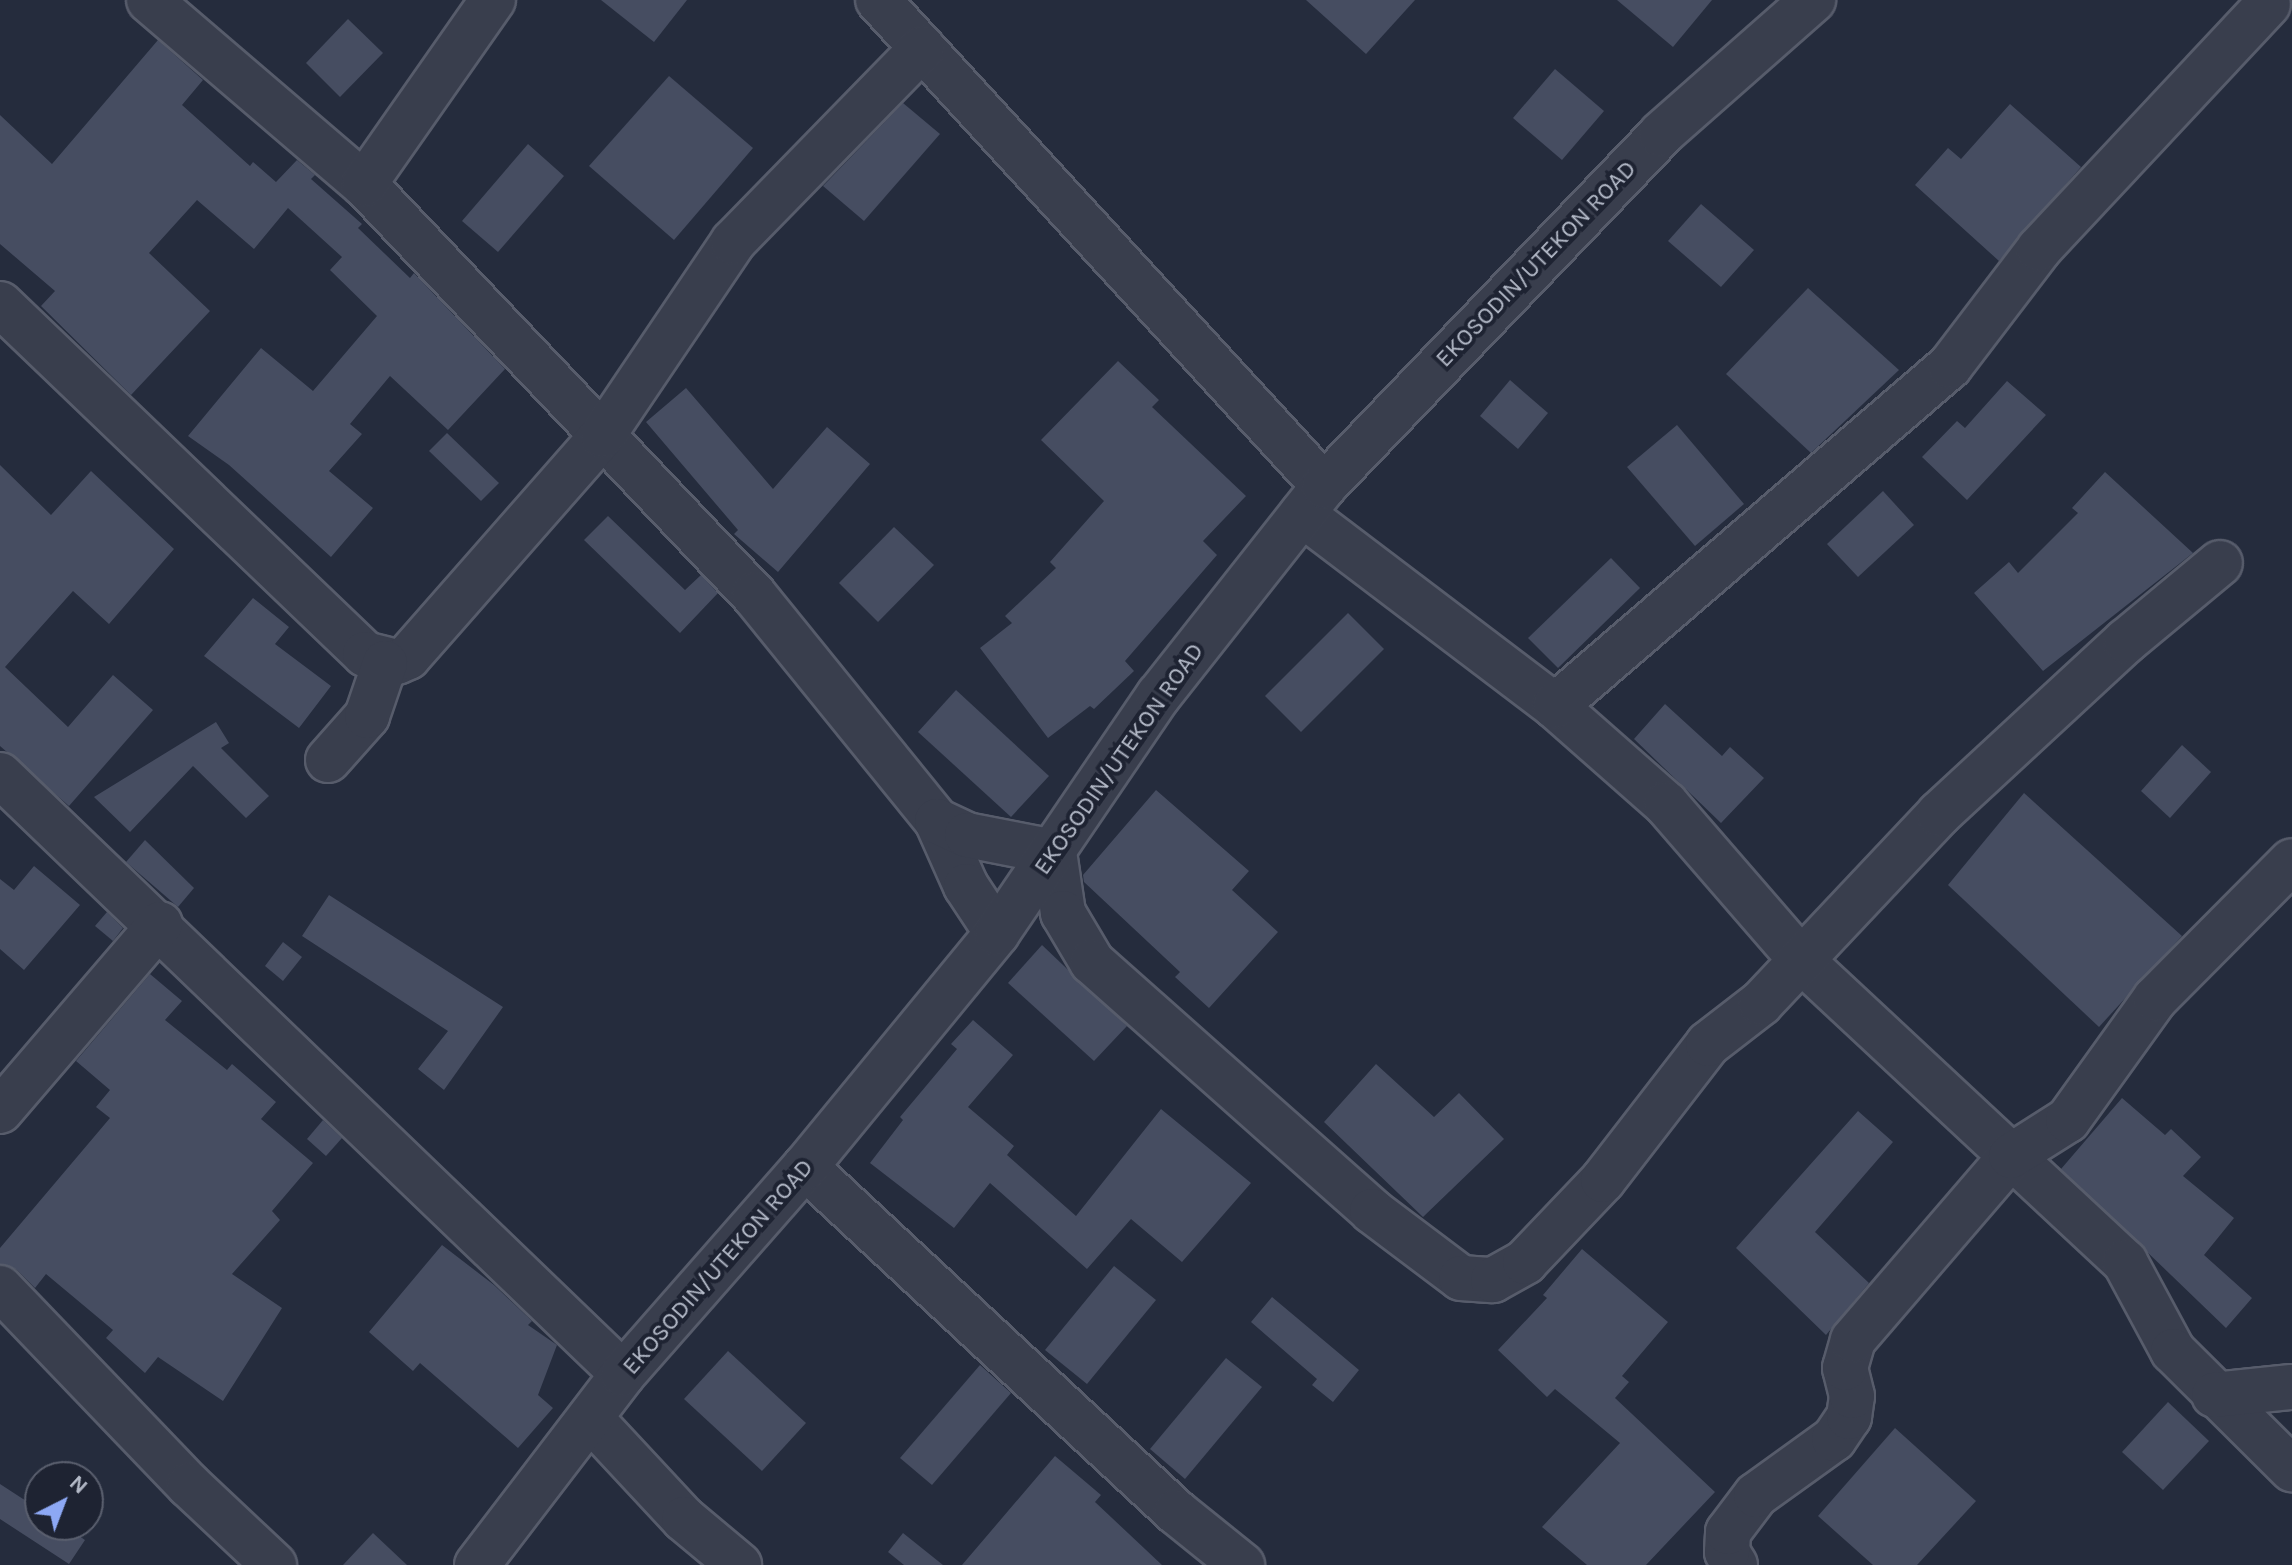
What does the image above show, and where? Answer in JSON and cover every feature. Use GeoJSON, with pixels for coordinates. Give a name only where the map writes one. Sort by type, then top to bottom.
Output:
{"type":"FeatureCollection","features":[{"type":"Feature","properties":{"kind":"street"},"geometry":{"type":"LineString","coordinates":[[149,0],[364,184],[754,595],[937,821],[966,886],[997,933]]}},
{"type":"Feature","properties":{"kind":"street"},"geometry":{"type":"LineString","coordinates":[[364,184],[493,0]]}},
{"type":"Feature","properties":{"kind":"street"},"geometry":{"type":"LineString","coordinates":[[878,0],[1313,500],[1666,804],[1739,882],[1802,961],[2125,1262],[2173,1351],[2292,1469]]}},
{"type":"Feature","properties":{"kind":"street","name":"EKOSODIN/UTEKON ROAD"},"geometry":{"type":"LineString","coordinates":[[477,1565],[623,1374],[805,1167],[997,933],[1159,695],[1313,500],[1661,134],[1813,0]]}},
{"type":"Feature","properties":{"kind":"street"},"geometry":{"type":"LineString","coordinates":[[1555,706],[1950,366],[2039,249],[2275,11]]}},
{"type":"Feature","properties":{"kind":"street"},"geometry":{"type":"LineString","coordinates":[[0,304],[365,654],[385,663],[408,657],[603,435],[733,242],[922,48]]}},
{"type":"Feature","properties":{"kind":"street"},"geometry":{"type":"LineString","coordinates":[[937,821],[967,835],[1054,852],[1063,913],[1092,962],[1372,1211],[1461,1278],[1493,1280],[1525,1262],[1603,1180],[1708,1044],[1761,1003],[1939,814],[2126,641],[2220,563]]}},
{"type":"Feature","properties":{"kind":"street"},"geometry":{"type":"LineString","coordinates":[[328,760],[367,716],[385,663]]}},
{"type":"Feature","properties":{"kind":"street"},"geometry":{"type":"LineString","coordinates":[[0,775],[160,924],[623,1374]]}},
{"type":"Feature","properties":{"kind":"street"},"geometry":{"type":"LineString","coordinates":[[1725,1561],[1728,1532],[1756,1495],[1834,1439],[1849,1417],[1852,1396],[1845,1368],[1853,1340],[2011,1156],[2068,1120],[2155,999],[2292,861]]}},
{"type":"Feature","properties":{"kind":"street"},"geometry":{"type":"LineString","coordinates":[[0,1111],[160,924]]}},
{"type":"Feature","properties":{"kind":"street"},"geometry":{"type":"LineString","coordinates":[[805,1167],[1176,1512],[1242,1565]]}},
{"type":"Feature","properties":{"kind":"street"},"geometry":{"type":"LineString","coordinates":[[0,1288],[189,1485],[274,1565]]}},
{"type":"Feature","properties":{"kind":"street"},"geometry":{"type":"LineString","coordinates":[[2214,1395],[2292,1387]]}},
{"type":"Feature","properties":{"kind":"street"},"geometry":{"type":"LineString","coordinates":[[590,1418],[684,1519],[739,1565]]}},
{"type":"Feature","properties":{"kind":"building"},"geometry":{"type":"Polygon","coordinates":[[[601,0],[687,0],[654,42],[601,0]]]}},
{"type":"Feature","properties":{"kind":"building"},"geometry":{"type":"Polygon","coordinates":[[[1306,0],[1415,0],[1366,54],[1306,0]]]}},
{"type":"Feature","properties":{"kind":"building"},"geometry":{"type":"Polygon","coordinates":[[[1617,0],[1712,0],[1673,47],[1617,0]]]}},
{"type":"Feature","properties":{"kind":"building"},"geometry":{"type":"Polygon","coordinates":[[[348,19],[383,53],[340,97],[306,63],[348,19]]]}},
{"type":"Feature","properties":{"kind":"building"},"geometry":{"type":"Polygon","coordinates":[[[158,40],[203,80],[182,105],[250,166],[253,162],[276,182],[297,160],[315,175],[311,179],[362,224],[358,228],[410,278],[414,273],[505,369],[448,430],[390,376],[350,424],[362,434],[329,471],[373,508],[331,557],[229,465],[188,436],[261,348],[313,391],[377,316],[330,270],[342,257],[288,208],[254,249],[197,200],[149,253],[210,311],[131,395],[41,306],[55,291],[0,244],[0,115],[52,164],[158,40]]]}},
{"type":"Feature","properties":{"kind":"building"},"geometry":{"type":"Polygon","coordinates":[[[1555,69],[1604,111],[1562,160],[1513,118],[1555,69]]]}},
{"type":"Feature","properties":{"kind":"building"},"geometry":{"type":"Polygon","coordinates":[[[669,76],[753,148],[674,240],[589,166],[669,76]]]}},
{"type":"Feature","properties":{"kind":"building"},"geometry":{"type":"Polygon","coordinates":[[[903,103],[940,134],[864,221],[823,186],[903,103]]]}},
{"type":"Feature","properties":{"kind":"building"},"geometry":{"type":"Polygon","coordinates":[[[2010,104],[2081,167],[1999,261],[1915,185],[1948,148],[1961,159],[2010,104]]]}},
{"type":"Feature","properties":{"kind":"building"},"geometry":{"type":"Polygon","coordinates":[[[528,144],[564,176],[498,252],[462,221],[528,144]]]}},
{"type":"Feature","properties":{"kind":"building"},"geometry":{"type":"Polygon","coordinates":[[[1701,204],[1754,250],[1721,287],[1668,241],[1701,204]]]}},
{"type":"Feature","properties":{"kind":"building"},"geometry":{"type":"Polygon","coordinates":[[[1808,288],[1899,370],[1811,453],[1726,374],[1808,288]]]}},
{"type":"Feature","properties":{"kind":"building"},"geometry":{"type":"Polygon","coordinates":[[[1118,361],[1159,400],[1152,407],[1246,496],[1203,541],[1217,555],[1125,661],[1134,671],[1094,709],[1090,706],[1048,738],[980,648],[1012,623],[1005,616],[1056,568],[1050,562],[1104,501],[1041,440],[1118,361]]]}},
{"type":"Feature","properties":{"kind":"building"},"geometry":{"type":"Polygon","coordinates":[[[1510,380],[1548,413],[1518,449],[1480,416],[1510,380]]]}},
{"type":"Feature","properties":{"kind":"building"},"geometry":{"type":"Polygon","coordinates":[[[2007,381],[2046,415],[1967,500],[1922,457],[1957,421],[1965,428],[2007,381]]]}},
{"type":"Feature","properties":{"kind":"building"},"geometry":{"type":"Polygon","coordinates":[[[686,388],[773,489],[827,427],[870,464],[778,572],[734,534],[738,530],[646,422],[686,388]]]}},
{"type":"Feature","properties":{"kind":"building"},"geometry":{"type":"Polygon","coordinates":[[[1677,425],[1744,504],[1695,546],[1627,467],[1677,425]]]}},
{"type":"Feature","properties":{"kind":"building"},"geometry":{"type":"Polygon","coordinates":[[[447,433],[499,483],[481,501],[429,451],[447,433]]]}},
{"type":"Feature","properties":{"kind":"building"},"geometry":{"type":"Polygon","coordinates":[[[0,465],[51,515],[91,471],[174,549],[109,624],[73,591],[5,667],[68,727],[113,675],[153,710],[69,806],[0,746],[0,465]]]}},
{"type":"Feature","properties":{"kind":"building"},"geometry":{"type":"Polygon","coordinates":[[[2105,472],[2193,553],[2043,671],[1974,593],[2009,562],[2018,573],[2078,513],[2072,508],[2105,472]]]}},
{"type":"Feature","properties":{"kind":"building"},"geometry":{"type":"Polygon","coordinates":[[[1883,491],[1914,525],[1858,577],[1827,544],[1883,491]]]}},
{"type":"Feature","properties":{"kind":"building"},"geometry":{"type":"Polygon","coordinates":[[[608,516],[685,590],[701,575],[718,593],[680,633],[584,540],[608,516]]]}},
{"type":"Feature","properties":{"kind":"building"},"geometry":{"type":"Polygon","coordinates":[[[894,527],[934,565],[878,622],[839,583],[894,527]]]}},
{"type":"Feature","properties":{"kind":"building"},"geometry":{"type":"Polygon","coordinates":[[[1611,558],[1640,588],[1558,668],[1528,638],[1611,558]]]}},
{"type":"Feature","properties":{"kind":"building"},"geometry":{"type":"Polygon","coordinates":[[[253,598],[289,627],[275,644],[331,686],[299,728],[204,656],[253,598]]]}},
{"type":"Feature","properties":{"kind":"building"},"geometry":{"type":"Polygon","coordinates":[[[1348,613],[1384,649],[1301,732],[1265,696],[1348,613]]]}},
{"type":"Feature","properties":{"kind":"building"},"geometry":{"type":"Polygon","coordinates":[[[956,690],[1049,776],[1011,817],[918,732],[956,690]]]}},
{"type":"Feature","properties":{"kind":"building"},"geometry":{"type":"Polygon","coordinates":[[[1665,704],[1722,756],[1730,747],[1764,778],[1721,823],[1634,739],[1665,704]]]}},
{"type":"Feature","properties":{"kind":"building"},"geometry":{"type":"Polygon","coordinates":[[[216,722],[229,743],[221,748],[269,796],[246,818],[193,766],[130,832],[94,797],[216,722]]]}},
{"type":"Feature","properties":{"kind":"building"},"geometry":{"type":"Polygon","coordinates":[[[2182,745],[2211,772],[2170,818],[2141,791],[2182,745]]]}},
{"type":"Feature","properties":{"kind":"building"},"geometry":{"type":"Polygon","coordinates":[[[1156,790],[1249,871],[1232,890],[1278,932],[1209,1008],[1175,977],[1180,972],[1084,882],[1083,875],[1156,790]]]}},
{"type":"Feature","properties":{"kind":"building"},"geometry":{"type":"Polygon","coordinates":[[[2024,793],[2182,936],[2099,1027],[1948,885],[2024,793]]]}},
{"type":"Feature","properties":{"kind":"building"},"geometry":{"type":"Polygon","coordinates":[[[145,840],[194,888],[178,907],[126,862],[145,840]]]}},
{"type":"Feature","properties":{"kind":"building"},"geometry":{"type":"Polygon","coordinates":[[[34,866],[80,905],[24,970],[0,949],[0,879],[14,890],[34,866]]]}},
{"type":"Feature","properties":{"kind":"building"},"geometry":{"type":"Polygon","coordinates":[[[329,895],[503,1007],[444,1090],[418,1069],[448,1031],[302,936],[329,895]]]}},
{"type":"Feature","properties":{"kind":"building"},"geometry":{"type":"Polygon","coordinates":[[[107,912],[123,928],[113,941],[95,926],[107,912]]]}},
{"type":"Feature","properties":{"kind":"building"},"geometry":{"type":"Polygon","coordinates":[[[283,942],[302,957],[283,981],[265,966],[283,942]]]}},
{"type":"Feature","properties":{"kind":"building"},"geometry":{"type":"Polygon","coordinates":[[[1042,945],[1127,1026],[1094,1061],[1008,983],[1042,945]]]}},
{"type":"Feature","properties":{"kind":"building"},"geometry":{"type":"Polygon","coordinates":[[[150,974],[182,1001],[165,1020],[227,1070],[232,1064],[276,1102],[261,1119],[313,1163],[272,1211],[280,1220],[232,1274],[282,1308],[223,1401],[158,1357],[145,1373],[106,1338],[113,1330],[46,1274],[35,1288],[17,1270],[0,1264],[0,1248],[110,1118],[96,1107],[110,1090],[76,1061],[150,974]]]}},
{"type":"Feature","properties":{"kind":"building"},"geometry":{"type":"Polygon","coordinates":[[[973,1020],[1013,1055],[968,1107],[1014,1146],[1007,1155],[1076,1216],[1161,1109],[1251,1183],[1182,1262],[1131,1219],[1087,1269],[990,1183],[954,1228],[870,1163],[903,1120],[900,1117],[957,1049],[951,1044],[973,1020]]]}},
{"type":"Feature","properties":{"kind":"building"},"geometry":{"type":"Polygon","coordinates":[[[1376,1064],[1434,1117],[1459,1093],[1504,1139],[1423,1217],[1324,1122],[1376,1064]]]}},
{"type":"Feature","properties":{"kind":"building"},"geometry":{"type":"Polygon","coordinates":[[[2122,1098],[2165,1135],[2171,1129],[2201,1157],[2183,1176],[2234,1218],[2204,1255],[2252,1298],[2226,1328],[2061,1169],[2122,1098]]]}},
{"type":"Feature","properties":{"kind":"building"},"geometry":{"type":"Polygon","coordinates":[[[1858,1111],[1893,1142],[1815,1232],[1869,1283],[1826,1335],[1736,1248],[1858,1111]]]}},
{"type":"Feature","properties":{"kind":"building"},"geometry":{"type":"Polygon","coordinates":[[[323,1120],[342,1138],[326,1156],[307,1139],[323,1120]]]}},
{"type":"Feature","properties":{"kind":"building"},"geometry":{"type":"Polygon","coordinates":[[[442,1245],[494,1285],[532,1321],[528,1325],[557,1345],[538,1395],[553,1408],[518,1448],[420,1363],[413,1371],[369,1332],[442,1245]]]}},
{"type":"Feature","properties":{"kind":"building"},"geometry":{"type":"Polygon","coordinates":[[[1582,1249],[1668,1322],[1622,1376],[1629,1382],[1615,1398],[1715,1492],[1646,1565],[1587,1565],[1542,1527],[1620,1443],[1555,1389],[1547,1397],[1498,1350],[1547,1298],[1543,1295],[1582,1249]]]}},
{"type":"Feature","properties":{"kind":"building"},"geometry":{"type":"Polygon","coordinates":[[[1114,1266],[1156,1300],[1087,1384],[1045,1350],[1114,1266]]]}},
{"type":"Feature","properties":{"kind":"building"},"geometry":{"type":"Polygon","coordinates":[[[1272,1297],[1359,1370],[1333,1402],[1312,1385],[1317,1379],[1251,1322],[1272,1297]]]}},
{"type":"Feature","properties":{"kind":"building"},"geometry":{"type":"Polygon","coordinates":[[[728,1351],[806,1423],[762,1471],[684,1399],[728,1351]]]}},
{"type":"Feature","properties":{"kind":"building"},"geometry":{"type":"Polygon","coordinates":[[[1226,1358],[1262,1387],[1185,1479],[1150,1449],[1226,1358]]]}},
{"type":"Feature","properties":{"kind":"building"},"geometry":{"type":"Polygon","coordinates":[[[980,1365],[1011,1393],[932,1485],[900,1458],[980,1365]]]}},
{"type":"Feature","properties":{"kind":"building"},"geometry":{"type":"Polygon","coordinates":[[[2168,1402],[2209,1441],[2163,1490],[2122,1452],[2168,1402]]]}},
{"type":"Feature","properties":{"kind":"building"},"geometry":{"type":"Polygon","coordinates":[[[1895,1428],[1976,1501],[1917,1565],[1873,1565],[1818,1516],[1895,1428]]]}},
{"type":"Feature","properties":{"kind":"building"},"geometry":{"type":"Polygon","coordinates":[[[1055,1456],[1101,1495],[1095,1502],[1162,1565],[962,1565],[1055,1456]]]}},
{"type":"Feature","properties":{"kind":"building"},"geometry":{"type":"Polygon","coordinates":[[[0,1484],[24,1500],[24,1535],[0,1519],[0,1484]]]}},
{"type":"Feature","properties":{"kind":"building"},"geometry":{"type":"Polygon","coordinates":[[[373,1533],[407,1565],[343,1565],[373,1533]]]}},
{"type":"Feature","properties":{"kind":"building"},"geometry":{"type":"Polygon","coordinates":[[[903,1533],[943,1565],[904,1565],[888,1552],[903,1533]]]}},
{"type":"Feature","properties":{"kind":"building"},"geometry":{"type":"Polygon","coordinates":[[[34,1541],[84,1541],[69,1564],[34,1541]]]}}]}
